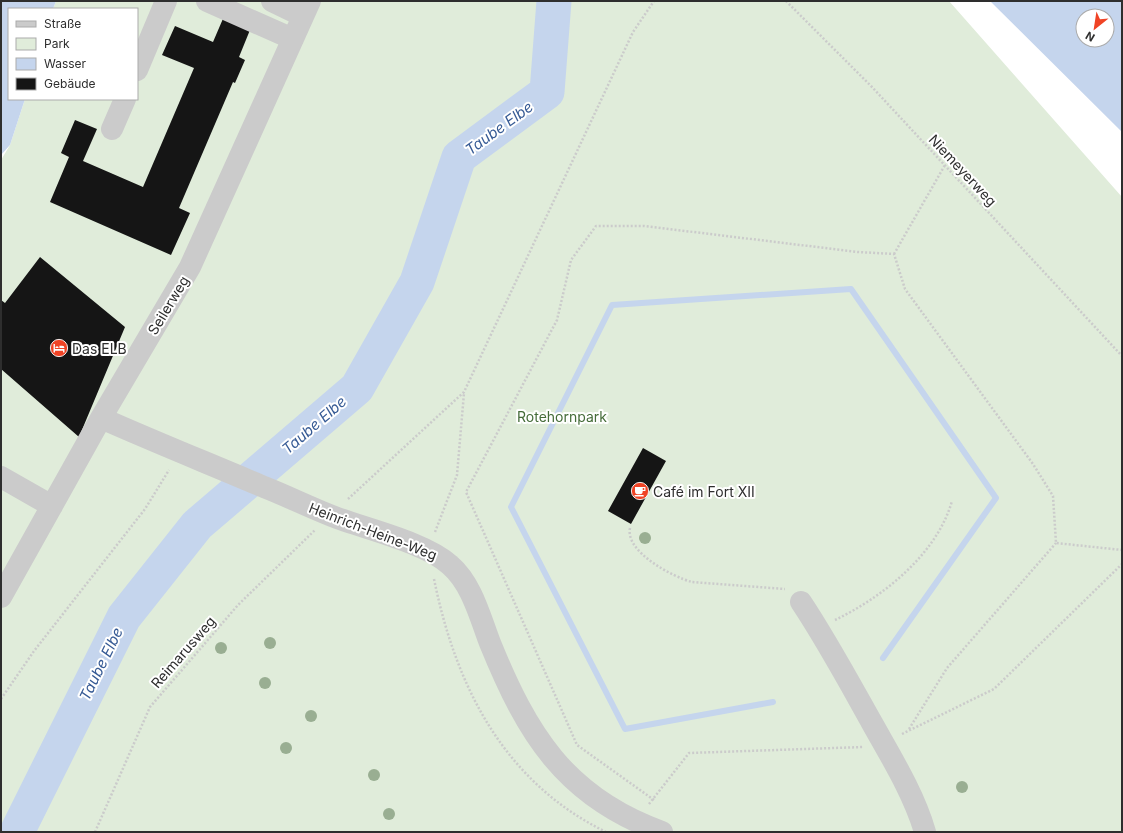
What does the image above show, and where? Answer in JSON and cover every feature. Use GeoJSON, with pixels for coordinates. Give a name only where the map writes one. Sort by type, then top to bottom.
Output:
{"type":"FeatureCollection","features":[{"type":"Feature","properties":{"kind":"street"},"geometry":{"type":"LineString","coordinates":[[138,68],[166,1]]}},
{"type":"Feature","properties":{"kind":"street"},"geometry":{"type":"LineString","coordinates":[[207,1],[293,39]]}},
{"type":"Feature","properties":{"kind":"street"},"geometry":{"type":"LineString","coordinates":[[272,1],[306,8]]}},
{"type":"Feature","properties":{"kind":"street","name":"Seilerweg"},"geometry":{"type":"LineString","coordinates":[[1,597],[101,418],[190,267],[306,8]]}},
{"type":"Feature","properties":{"kind":"street"},"geometry":{"type":"LineString","coordinates":[[112,129],[125,100]]}},
{"type":"Feature","properties":{"kind":"street","name":"Heinrich-Heine-Weg"},"geometry":{"type":"LineString","coordinates":[[101,418],[330,516],[428,550],[446,560],[461,576],[508,686],[521,712],[554,760],[570,778],[582,788],[634,820],[662,832]]}},
{"type":"Feature","properties":{"kind":"street"},"geometry":{"type":"LineString","coordinates":[[1,477],[52,506]]}},
{"type":"Feature","properties":{"kind":"street"},"geometry":{"type":"LineString","coordinates":[[802,602],[819,628],[885,746],[920,816],[925,832]]}},
{"type":"Feature","properties":{"kind":"path"},"geometry":{"type":"LineString","coordinates":[[428,550],[456,475],[464,392],[634,32],[654,1]]}},
{"type":"Feature","properties":{"kind":"path","name":"Niemeyerweg"},"geometry":{"type":"LineString","coordinates":[[786,1],[872,87],[1122,356]]}},
{"type":"Feature","properties":{"kind":"path"},"geometry":{"type":"LineString","coordinates":[[909,730],[947,668],[1056,543],[1053,496],[1033,464],[905,289],[894,254],[945,165]]}},
{"type":"Feature","properties":{"kind":"path"},"geometry":{"type":"LineString","coordinates":[[654,800],[577,745],[466,492],[557,320],[571,260],[596,226],[644,226],[858,252],[894,254]]}},
{"type":"Feature","properties":{"kind":"path","name":"Reimarusweg"},"geometry":{"type":"LineString","coordinates":[[94,832],[150,706],[238,605],[330,516],[464,392]]}},
{"type":"Feature","properties":{"kind":"path"},"geometry":{"type":"LineString","coordinates":[[1,699],[34,651],[146,509],[180,452]]}},
{"type":"Feature","properties":{"kind":"path"},"geometry":{"type":"LineString","coordinates":[[841,617],[881,592],[921,556],[935,537],[949,512],[952,501]]}},
{"type":"Feature","properties":{"kind":"path"},"geometry":{"type":"LineString","coordinates":[[630,528],[630,538],[638,548],[655,564],[677,578],[698,583],[753,588],[781,588],[789,591],[802,602]]}},
{"type":"Feature","properties":{"kind":"path"},"geometry":{"type":"LineString","coordinates":[[1056,543],[1122,550]]}},
{"type":"Feature","properties":{"kind":"path"},"geometry":{"type":"LineString","coordinates":[[634,820],[654,800],[689,753],[885,746],[909,730],[994,689],[1122,564]]}},
{"type":"Feature","properties":{"kind":"green space","name":"Rotehornpark"},"geometry":{"type":"Polygon","coordinates":[[[56,1],[949,1],[1122,197],[1122,832],[1,832],[1,160],[10,145],[25,100],[138,100],[138,8],[53,8],[56,1]]]}},
{"type":"Feature","properties":{"kind":"water"},"geometry":{"type":"Polygon","coordinates":[[[1,1],[56,1],[53,8],[8,8],[8,100],[25,100],[10,145],[1,155],[1,1]]]}},
{"type":"Feature","properties":{"kind":"water"},"geometry":{"type":"Polygon","coordinates":[[[990,1],[1122,1],[1122,132],[990,1]]]}},
{"type":"Feature","properties":{"kind":"building"},"geometry":{"type":"Polygon","coordinates":[[[225,14],[252,25],[239,57],[245,60],[235,83],[233,82],[179,208],[190,213],[171,255],[50,202],[69,157],[61,153],[75,120],[97,129],[83,161],[143,187],[194,68],[162,55],[175,26],[213,42],[225,14]]]}},
{"type":"Feature","properties":{"kind":"building","name":"Das ELB"},"geometry":{"type":"Polygon","coordinates":[[[40,257],[125,327],[79,437],[1,369],[1,300],[5,303],[40,257]]]}},
{"type":"Feature","properties":{"kind":"building"},"geometry":{"type":"Polygon","coordinates":[[[643,448],[666,461],[631,524],[608,511],[643,448]]]}},
{"type":"Feature","properties":{"kind":"waterway","name":"Taube Elbe"},"geometry":{"type":"LineString","coordinates":[[17,832],[124,617],[197,525],[357,388],[417,282],[459,157],[547,92],[554,1]]}},
{"type":"Feature","properties":{"kind":"waterway"},"geometry":{"type":"LineString","coordinates":[[773,702],[625,729],[511,507],[612,305],[851,289],[996,498],[883,658]]}},
{"type":"Feature","properties":{"kind":"place","name":"Das ELB"},"geometry":{"type":"Point","coordinates":[59,348]}},
{"type":"Feature","properties":{"kind":"place","name":"Café im Fort XII"},"geometry":{"type":"Point","coordinates":[640,491]}}]}
